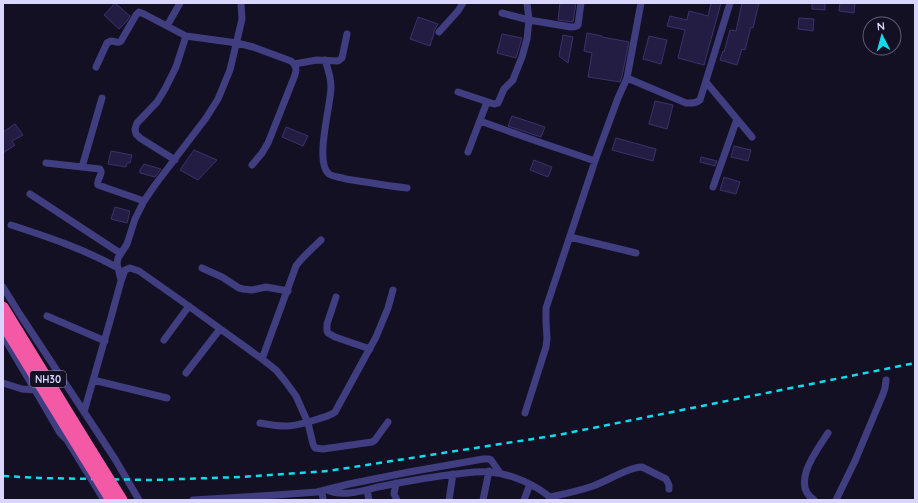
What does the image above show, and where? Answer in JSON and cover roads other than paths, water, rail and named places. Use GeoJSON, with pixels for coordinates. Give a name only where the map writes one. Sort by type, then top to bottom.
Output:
{"type":"FeatureCollection","features":[{"type":"Feature","properties":{"kind":"highway","name":"NH30"},"geometry":{"type":"LineString","coordinates":[[3,307],[88,454],[111,500]]}},
{"type":"Feature","properties":{"kind":"highway","name":"NH30"},"geometry":{"type":"LineString","coordinates":[[3,324],[88,454],[122,500]]}},
{"type":"Feature","properties":{"kind":"street"},"geometry":{"type":"LineString","coordinates":[[167,26],[180,3]]}},
{"type":"Feature","properties":{"kind":"street"},"geometry":{"type":"LineString","coordinates":[[121,281],[117,260],[127,244],[135,219],[144,201],[216,103],[230,70],[237,42],[242,19],[241,3]]}},
{"type":"Feature","properties":{"kind":"street"},"geometry":{"type":"LineString","coordinates":[[458,92],[487,102],[498,103],[504,89],[513,80],[526,45],[529,20],[527,3]]}},
{"type":"Feature","properties":{"kind":"street"},"geometry":{"type":"LineString","coordinates":[[502,13],[529,20],[572,27],[577,26],[579,22],[581,3]]}},
{"type":"Feature","properties":{"kind":"street"},"geometry":{"type":"LineString","coordinates":[[525,413],[546,347],[546,308],[595,161],[618,98],[627,78],[641,3]]}},
{"type":"Feature","properties":{"kind":"street"},"geometry":{"type":"LineString","coordinates":[[627,78],[686,103],[697,103],[700,100],[706,82],[730,3]]}},
{"type":"Feature","properties":{"kind":"street"},"geometry":{"type":"LineString","coordinates":[[439,32],[458,11],[461,4]]}},
{"type":"Feature","properties":{"kind":"street"},"geometry":{"type":"LineString","coordinates":[[96,67],[107,43],[111,41],[122,41],[137,13],[142,12],[186,36],[237,42],[291,61],[296,70],[295,75],[268,143],[252,166]]}},
{"type":"Feature","properties":{"kind":"street"},"geometry":{"type":"LineString","coordinates":[[294,64],[306,61],[325,60],[338,62],[342,58],[347,34]]}},
{"type":"Feature","properties":{"kind":"street"},"geometry":{"type":"LineString","coordinates":[[175,160],[140,138],[136,134],[135,129],[137,123],[157,102],[165,90],[176,67],[186,36]]}},
{"type":"Feature","properties":{"kind":"street"},"geometry":{"type":"LineString","coordinates":[[325,60],[331,85],[323,147],[325,169],[328,173],[335,176],[407,188]]}},
{"type":"Feature","properties":{"kind":"street"},"geometry":{"type":"LineString","coordinates":[[706,82],[752,137]]}},
{"type":"Feature","properties":{"kind":"street"},"geometry":{"type":"LineString","coordinates":[[82,167],[102,98]]}},
{"type":"Feature","properties":{"kind":"street"},"geometry":{"type":"LineString","coordinates":[[468,152],[487,102]]}},
{"type":"Feature","properties":{"kind":"street"},"geometry":{"type":"LineString","coordinates":[[713,187],[737,119]]}},
{"type":"Feature","properties":{"kind":"street"},"geometry":{"type":"LineString","coordinates":[[480,121],[595,161]]}},
{"type":"Feature","properties":{"kind":"street"},"geometry":{"type":"LineString","coordinates":[[46,163],[101,170],[102,174],[98,185],[144,201]]}},
{"type":"Feature","properties":{"kind":"street"},"geometry":{"type":"LineString","coordinates":[[30,194],[120,253]]}},
{"type":"Feature","properties":{"kind":"street"},"geometry":{"type":"LineString","coordinates":[[11,225],[43,235],[79,249],[118,268]]}},
{"type":"Feature","properties":{"kind":"street"},"geometry":{"type":"LineString","coordinates":[[570,237],[636,253]]}},
{"type":"Feature","properties":{"kind":"street"},"geometry":{"type":"LineString","coordinates":[[262,359],[296,266],[300,260],[321,240]]}},
{"type":"Feature","properties":{"kind":"street"},"geometry":{"type":"LineString","coordinates":[[84,412],[121,281],[125,270],[133,268],[189,306],[276,370],[296,396],[308,423],[315,448],[318,449],[372,442],[388,422]]}},
{"type":"Feature","properties":{"kind":"street"},"geometry":{"type":"LineString","coordinates":[[202,268],[222,277],[239,288],[252,290],[266,287],[288,290]]}},
{"type":"Feature","properties":{"kind":"street"},"geometry":{"type":"LineString","coordinates":[[3,287],[19,314],[84,412],[89,426],[114,459],[139,500]]}},
{"type":"Feature","properties":{"kind":"street"},"geometry":{"type":"LineString","coordinates":[[260,423],[285,427],[296,426],[330,416],[335,412],[376,337],[388,308],[393,290]]}},
{"type":"Feature","properties":{"kind":"street"},"geometry":{"type":"LineString","coordinates":[[336,297],[327,324],[328,333],[335,337],[370,349]]}},
{"type":"Feature","properties":{"kind":"street"},"geometry":{"type":"LineString","coordinates":[[164,340],[189,306]]}},
{"type":"Feature","properties":{"kind":"street"},"geometry":{"type":"LineString","coordinates":[[47,316],[105,341]]}},
{"type":"Feature","properties":{"kind":"street"},"geometry":{"type":"LineString","coordinates":[[186,373],[220,329]]}},
{"type":"Feature","properties":{"kind":"street"},"geometry":{"type":"LineString","coordinates":[[3,336],[60,433],[67,440],[104,500]]}},
{"type":"Feature","properties":{"kind":"street"},"geometry":{"type":"LineString","coordinates":[[93,380],[167,398]]}},
{"type":"Feature","properties":{"kind":"street"},"geometry":{"type":"LineString","coordinates":[[836,500],[855,462],[883,394],[886,380]]}},
{"type":"Feature","properties":{"kind":"street"},"geometry":{"type":"LineString","coordinates":[[3,384],[22,389],[35,390]]}},
{"type":"Feature","properties":{"kind":"street"},"geometry":{"type":"LineString","coordinates":[[814,500],[807,494],[805,488],[805,474],[808,466],[828,433]]}},
{"type":"Feature","properties":{"kind":"street"},"geometry":{"type":"LineString","coordinates":[[193,500],[276,495],[324,490],[402,473],[483,459],[491,460],[500,473]]}},
{"type":"Feature","properties":{"kind":"street"},"geometry":{"type":"LineString","coordinates":[[324,490],[334,493],[341,493],[367,490],[426,478],[489,471],[515,477],[530,484],[552,499],[592,486],[638,467],[666,478],[669,484],[669,489]]}},
{"type":"Feature","properties":{"kind":"street"},"geometry":{"type":"LineString","coordinates":[[483,500],[489,471]]}},
{"type":"Feature","properties":{"kind":"street"},"geometry":{"type":"LineString","coordinates":[[449,500],[453,474]]}},
{"type":"Feature","properties":{"kind":"street"},"geometry":{"type":"LineString","coordinates":[[396,484],[394,494],[397,500]]}},
{"type":"Feature","properties":{"kind":"street"},"geometry":{"type":"LineString","coordinates":[[524,500],[530,484]]}},
{"type":"Feature","properties":{"kind":"street"},"geometry":{"type":"LineString","coordinates":[[323,500],[324,490]]}},
{"type":"Feature","properties":{"kind":"street"},"geometry":{"type":"LineString","coordinates":[[367,490],[369,500]]}},
{"type":"Feature","properties":{"kind":"railway"},"geometry":{"type":"LineString","coordinates":[[3,476],[153,480],[241,477],[328,471],[558,435],[915,363]]}}]}
